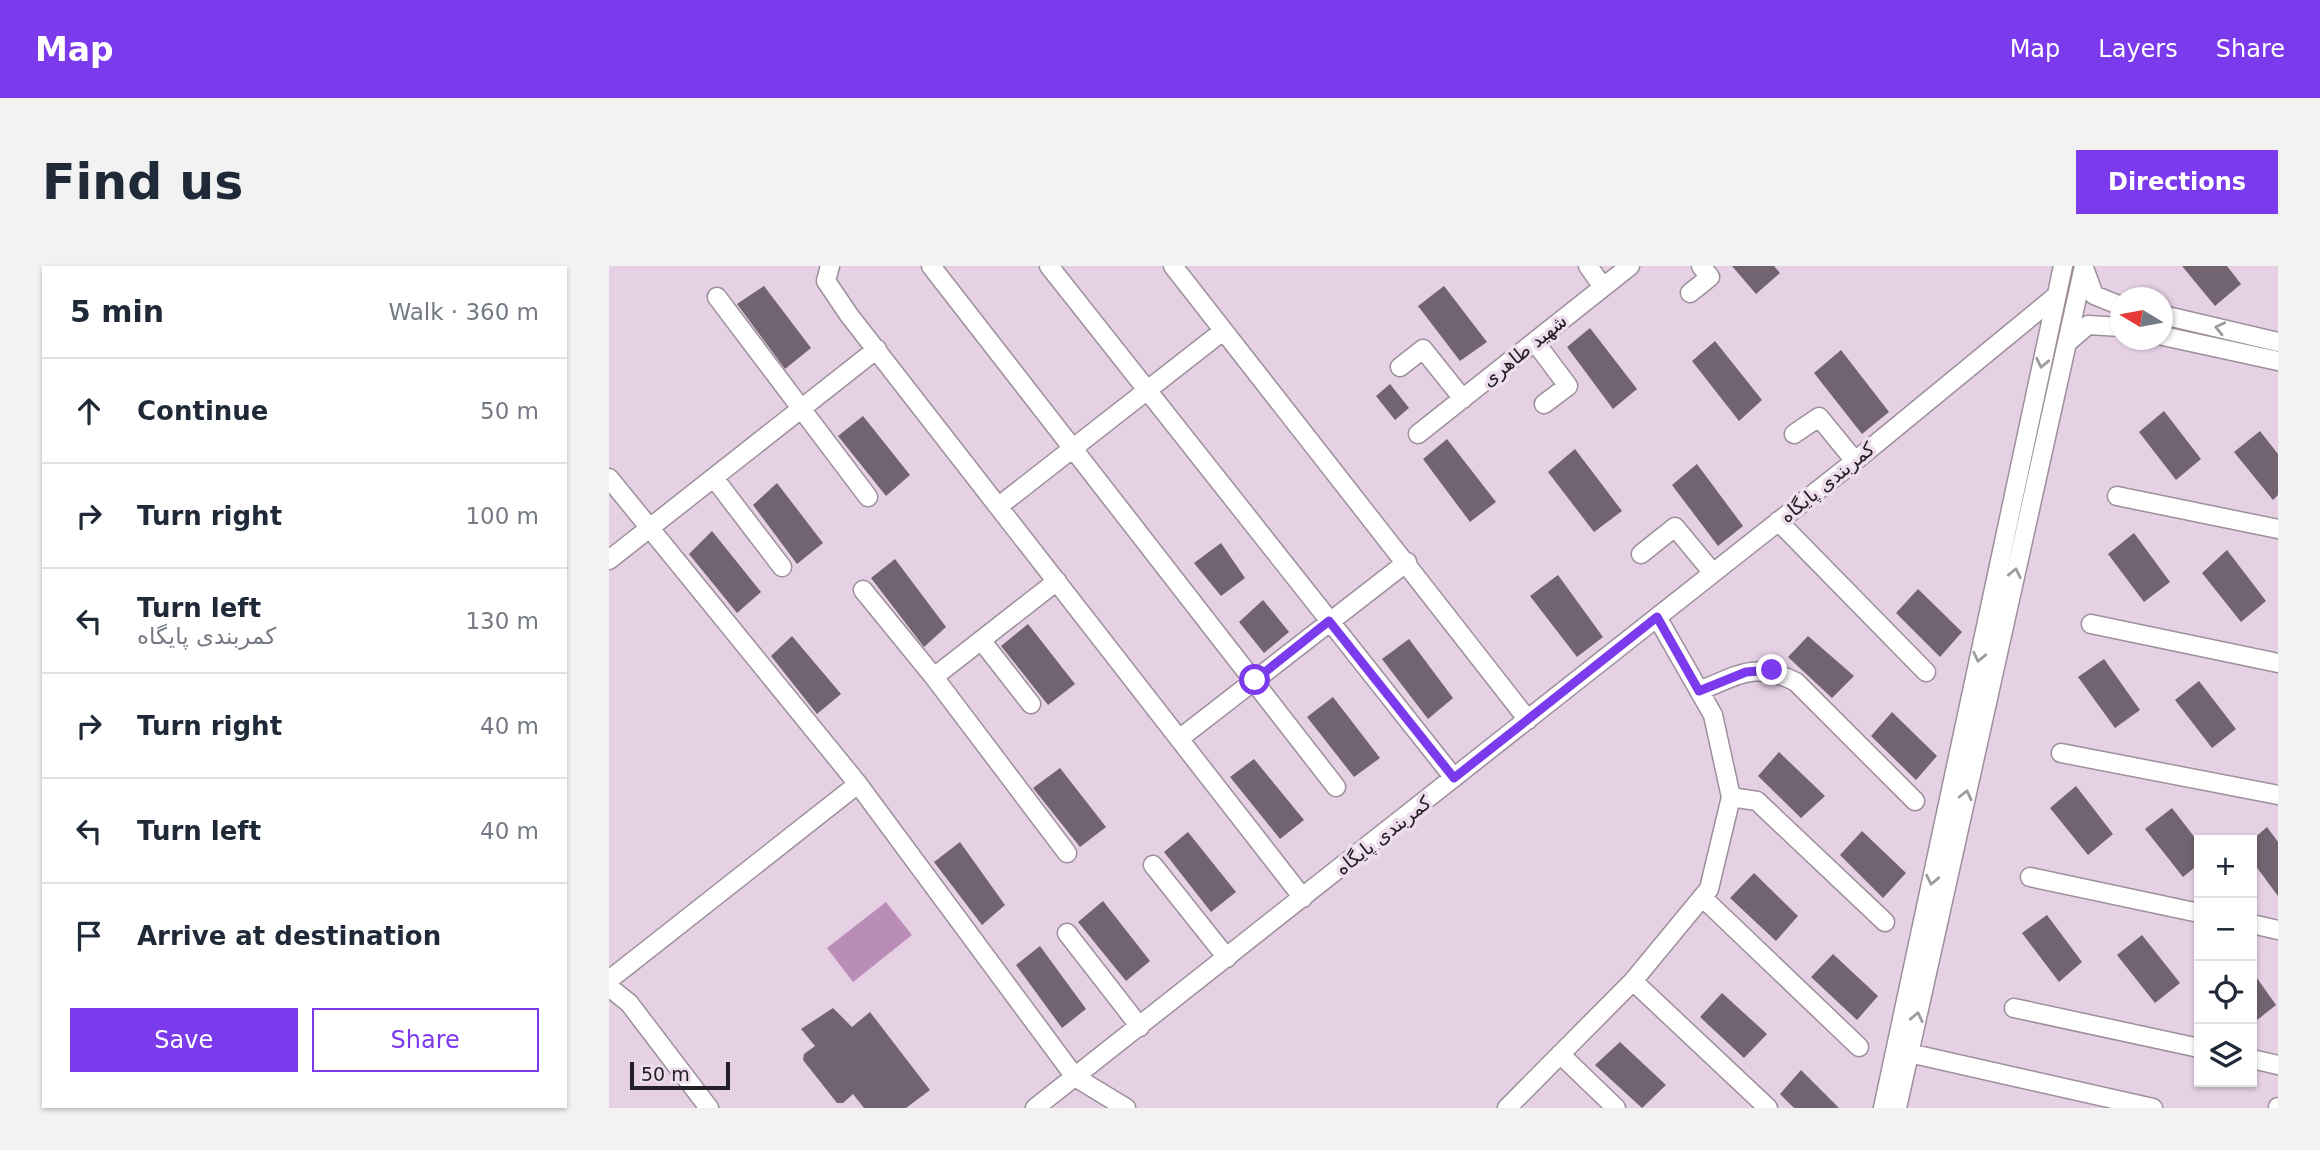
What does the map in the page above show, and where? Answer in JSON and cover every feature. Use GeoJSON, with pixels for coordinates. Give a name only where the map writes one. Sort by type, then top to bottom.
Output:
{"type":"FeatureCollection","features":[{"type":"Feature","properties":{"kind":"street"},"geometry":{"type":"LineString","coordinates":[[830,266],[826,281],[1303,898]]}},
{"type":"Feature","properties":{"kind":"street"},"geometry":{"type":"LineString","coordinates":[[931,266],[1336,787]]}},
{"type":"Feature","properties":{"kind":"street"},"geometry":{"type":"LineString","coordinates":[[1049,266],[1145,391],[1454,778]]}},
{"type":"Feature","properties":{"kind":"street"},"geometry":{"type":"LineString","coordinates":[[1173,266],[1528,720]]}},
{"type":"Feature","properties":{"kind":"street"},"geometry":{"type":"LineString","coordinates":[[1588,266],[1603,288]]}},
{"type":"Feature","properties":{"kind":"street","name":"شهید طاهری"},"geometry":{"type":"LineString","coordinates":[[1418,435],[1630,266]]}},
{"type":"Feature","properties":{"kind":"street"},"geometry":{"type":"LineString","coordinates":[[1690,293],[1710,277],[1701,266]]}},
{"type":"Feature","properties":{"kind":"street"},"geometry":{"type":"LineString","coordinates":[[1898,1108],[2018,515],[2063,266]]}},
{"type":"Feature","properties":{"kind":"street"},"geometry":{"type":"LineString","coordinates":[[2084,267],[2094,295],[2110,302]]}},
{"type":"Feature","properties":{"kind":"street"},"geometry":{"type":"LineString","coordinates":[[1883,1108],[2018,515],[2067,343],[2084,267]]}},
{"type":"Feature","properties":{"kind":"street"},"geometry":{"type":"LineString","coordinates":[[717,296],[868,497]]}},
{"type":"Feature","properties":{"kind":"street","name":"کمربندی پایگاه"},"geometry":{"type":"LineString","coordinates":[[1035,1108],[1855,461],[2056,296]]}},
{"type":"Feature","properties":{"kind":"street"},"geometry":{"type":"LineString","coordinates":[[2173,318],[2278,342]]}},
{"type":"Feature","properties":{"kind":"street"},"geometry":{"type":"LineString","coordinates":[[2067,343],[2088,325],[2110,326]]}},
{"type":"Feature","properties":{"kind":"street"},"geometry":{"type":"LineString","coordinates":[[999,506],[1223,331]]}},
{"type":"Feature","properties":{"kind":"street"},"geometry":{"type":"LineString","coordinates":[[2173,337],[2278,361]]}},
{"type":"Feature","properties":{"kind":"street"},"geometry":{"type":"LineString","coordinates":[[1535,342],[1568,386],[1544,404]]}},
{"type":"Feature","properties":{"kind":"street"},"geometry":{"type":"LineString","coordinates":[[609,560],[877,349]]}},
{"type":"Feature","properties":{"kind":"street"},"geometry":{"type":"LineString","coordinates":[[1400,367],[1423,349],[1464,399]]}},
{"type":"Feature","properties":{"kind":"street"},"geometry":{"type":"LineString","coordinates":[[1794,434],[1819,417],[1855,461]]}},
{"type":"Feature","properties":{"kind":"street"},"geometry":{"type":"LineString","coordinates":[[609,478],[858,784],[1073,1079],[1112,1108]]}},
{"type":"Feature","properties":{"kind":"street"},"geometry":{"type":"LineString","coordinates":[[714,478],[782,567]]}},
{"type":"Feature","properties":{"kind":"street"},"geometry":{"type":"LineString","coordinates":[[2117,496],[2278,529]]}},
{"type":"Feature","properties":{"kind":"street"},"geometry":{"type":"LineString","coordinates":[[1779,521],[1926,672]]}},
{"type":"Feature","properties":{"kind":"street"},"geometry":{"type":"LineString","coordinates":[[1641,554],[1675,527],[1713,573]]}},
{"type":"Feature","properties":{"kind":"street"},"geometry":{"type":"LineString","coordinates":[[1179,739],[1407,562]]}},
{"type":"Feature","properties":{"kind":"street"},"geometry":{"type":"LineString","coordinates":[[934,677],[1057,581]]}},
{"type":"Feature","properties":{"kind":"street"},"geometry":{"type":"LineString","coordinates":[[863,590],[934,677],[1067,853]]}},
{"type":"Feature","properties":{"kind":"street"},"geometry":{"type":"LineString","coordinates":[[1507,1108],[1633,981],[1709,889],[1731,797],[1713,715],[1657,617]]}},
{"type":"Feature","properties":{"kind":"street"},"geometry":{"type":"LineString","coordinates":[[2091,624],[2278,663]]}},
{"type":"Feature","properties":{"kind":"street"},"geometry":{"type":"LineString","coordinates":[[981,640],[1031,704]]}},
{"type":"Feature","properties":{"kind":"street"},"geometry":{"type":"LineString","coordinates":[[1699,691],[1746,672],[1772,670],[1796,682],[1915,801]]}},
{"type":"Feature","properties":{"kind":"street"},"geometry":{"type":"LineString","coordinates":[[2061,753],[2278,794]]}},
{"type":"Feature","properties":{"kind":"street"},"geometry":{"type":"LineString","coordinates":[[609,980],[858,784]]}},
{"type":"Feature","properties":{"kind":"street"},"geometry":{"type":"LineString","coordinates":[[1731,797],[1758,801],[1885,922]]}},
{"type":"Feature","properties":{"kind":"street"},"geometry":{"type":"LineString","coordinates":[[1153,865],[1227,958]]}},
{"type":"Feature","properties":{"kind":"street"},"geometry":{"type":"LineString","coordinates":[[2030,877],[2194,912]]}},
{"type":"Feature","properties":{"kind":"street"},"geometry":{"type":"LineString","coordinates":[[1702,897],[1859,1047]]}},
{"type":"Feature","properties":{"kind":"street"},"geometry":{"type":"LineString","coordinates":[[2257,925],[2278,930]]}},
{"type":"Feature","properties":{"kind":"street"},"geometry":{"type":"LineString","coordinates":[[1067,933],[1140,1027]]}},
{"type":"Feature","properties":{"kind":"street"},"geometry":{"type":"LineString","coordinates":[[1633,981],[1768,1108]]}},
{"type":"Feature","properties":{"kind":"street"},"geometry":{"type":"LineString","coordinates":[[609,987],[629,1003],[709,1108]]}},
{"type":"Feature","properties":{"kind":"street"},"geometry":{"type":"LineString","coordinates":[[2014,1008],[2194,1047]]}},
{"type":"Feature","properties":{"kind":"street"},"geometry":{"type":"LineString","coordinates":[[1909,1053],[2153,1108]]}},
{"type":"Feature","properties":{"kind":"street"},"geometry":{"type":"LineString","coordinates":[[1560,1055],[1616,1108]]}},
{"type":"Feature","properties":{"kind":"street"},"geometry":{"type":"LineString","coordinates":[[2257,1060],[2278,1065]]}},
{"type":"Feature","properties":{"kind":"street"},"geometry":{"type":"LineString","coordinates":[[1073,1079],[1126,1108]]}},
{"type":"Feature","properties":{"kind":"shaded area"},"geometry":{"type":"Polygon","coordinates":[[[609,266],[2278,266],[2278,1108],[609,1108],[609,266]]]}},
{"type":"Feature","properties":{"kind":"shaded area"},"geometry":{"type":"Polygon","coordinates":[[[886,902],[912,935],[853,982],[827,948],[886,902]]]}},
{"type":"Feature","properties":{"kind":"building"},"geometry":{"type":"Polygon","coordinates":[[[1732,266],[1774,266],[1780,273],[1756,294],[1732,266]]]}},
{"type":"Feature","properties":{"kind":"building"},"geometry":{"type":"Polygon","coordinates":[[[2182,266],[2227,266],[2241,284],[2215,306],[2182,266]]]}},
{"type":"Feature","properties":{"kind":"building"},"geometry":{"type":"Polygon","coordinates":[[[764,286],[811,348],[785,369],[737,304],[764,286]]]}},
{"type":"Feature","properties":{"kind":"building"},"geometry":{"type":"Polygon","coordinates":[[[1444,286],[1487,342],[1460,361],[1418,306],[1444,286]]]}},
{"type":"Feature","properties":{"kind":"building"},"geometry":{"type":"Polygon","coordinates":[[[1590,328],[1637,389],[1613,409],[1567,347],[1590,328]]]}},
{"type":"Feature","properties":{"kind":"building"},"geometry":{"type":"Polygon","coordinates":[[[1715,341],[1762,400],[1739,421],[1692,361],[1715,341]]]}},
{"type":"Feature","properties":{"kind":"building"},"geometry":{"type":"Polygon","coordinates":[[[1841,350],[1889,412],[1862,434],[1814,373],[1841,350]]]}},
{"type":"Feature","properties":{"kind":"building"},"geometry":{"type":"Polygon","coordinates":[[[1390,384],[1409,408],[1395,420],[1376,396],[1390,384]]]}},
{"type":"Feature","properties":{"kind":"building"},"geometry":{"type":"Polygon","coordinates":[[[2164,411],[2201,459],[2176,480],[2139,432],[2164,411]]]}},
{"type":"Feature","properties":{"kind":"building"},"geometry":{"type":"Polygon","coordinates":[[[863,416],[910,475],[886,496],[838,436],[863,416]]]}},
{"type":"Feature","properties":{"kind":"building"},"geometry":{"type":"Polygon","coordinates":[[[2260,431],[2278,454],[2278,495],[2273,500],[2234,452],[2260,431]]]}},
{"type":"Feature","properties":{"kind":"building"},"geometry":{"type":"Polygon","coordinates":[[[1447,439],[1496,502],[1470,522],[1423,459],[1447,439]]]}},
{"type":"Feature","properties":{"kind":"building"},"geometry":{"type":"Polygon","coordinates":[[[1575,449],[1622,511],[1594,532],[1548,472],[1575,449]]]}},
{"type":"Feature","properties":{"kind":"building"},"geometry":{"type":"Polygon","coordinates":[[[1697,464],[1743,526],[1718,546],[1672,485],[1697,464]]]}},
{"type":"Feature","properties":{"kind":"building"},"geometry":{"type":"Polygon","coordinates":[[[777,483],[823,543],[797,564],[753,505],[777,483]]]}},
{"type":"Feature","properties":{"kind":"building"},"geometry":{"type":"Polygon","coordinates":[[[712,531],[761,592],[737,613],[689,554],[712,531]]]}},
{"type":"Feature","properties":{"kind":"building"},"geometry":{"type":"Polygon","coordinates":[[[2134,533],[2170,582],[2144,602],[2108,554],[2134,533]]]}},
{"type":"Feature","properties":{"kind":"building"},"geometry":{"type":"Polygon","coordinates":[[[1221,543],[1245,578],[1221,596],[1194,563],[1221,543]]]}},
{"type":"Feature","properties":{"kind":"building"},"geometry":{"type":"Polygon","coordinates":[[[2227,550],[2266,601],[2241,622],[2202,573],[2227,550]]]}},
{"type":"Feature","properties":{"kind":"building"},"geometry":{"type":"Polygon","coordinates":[[[895,559],[946,627],[924,647],[871,578],[895,559]]]}},
{"type":"Feature","properties":{"kind":"building"},"geometry":{"type":"Polygon","coordinates":[[[1558,575],[1603,637],[1577,657],[1530,596],[1558,575]]]}},
{"type":"Feature","properties":{"kind":"building"},"geometry":{"type":"Polygon","coordinates":[[[1918,589],[1962,632],[1940,657],[1896,613],[1918,589]]]}},
{"type":"Feature","properties":{"kind":"building"},"geometry":{"type":"Polygon","coordinates":[[[1263,600],[1289,632],[1264,653],[1239,622],[1263,600]]]}},
{"type":"Feature","properties":{"kind":"building"},"geometry":{"type":"Polygon","coordinates":[[[1028,624],[1075,684],[1048,705],[1001,646],[1028,624]]]}},
{"type":"Feature","properties":{"kind":"building"},"geometry":{"type":"Polygon","coordinates":[[[792,636],[841,694],[817,714],[771,656],[792,636]]]}},
{"type":"Feature","properties":{"kind":"building"},"geometry":{"type":"Polygon","coordinates":[[[1808,636],[1854,676],[1832,698],[1788,657],[1808,636]]]}},
{"type":"Feature","properties":{"kind":"building"},"geometry":{"type":"Polygon","coordinates":[[[1409,639],[1453,698],[1428,719],[1382,659],[1409,639]]]}},
{"type":"Feature","properties":{"kind":"building"},"geometry":{"type":"Polygon","coordinates":[[[2104,659],[2140,710],[2115,728],[2078,677],[2104,659]]]}},
{"type":"Feature","properties":{"kind":"building"},"geometry":{"type":"Polygon","coordinates":[[[2199,681],[2236,729],[2212,748],[2175,700],[2199,681]]]}},
{"type":"Feature","properties":{"kind":"building"},"geometry":{"type":"Polygon","coordinates":[[[1333,697],[1380,758],[1354,777],[1307,717],[1333,697]]]}},
{"type":"Feature","properties":{"kind":"building"},"geometry":{"type":"Polygon","coordinates":[[[1892,712],[1937,756],[1916,780],[1871,736],[1892,712]]]}},
{"type":"Feature","properties":{"kind":"building"},"geometry":{"type":"Polygon","coordinates":[[[1779,752],[1825,796],[1801,818],[1758,776],[1779,752]]]}},
{"type":"Feature","properties":{"kind":"building"},"geometry":{"type":"Polygon","coordinates":[[[1254,759],[1304,820],[1280,839],[1230,777],[1254,759]]]}},
{"type":"Feature","properties":{"kind":"building"},"geometry":{"type":"Polygon","coordinates":[[[1060,768],[1106,827],[1080,847],[1033,788],[1060,768]]]}},
{"type":"Feature","properties":{"kind":"building"},"geometry":{"type":"Polygon","coordinates":[[[2076,786],[2113,834],[2088,855],[2050,808],[2076,786]]]}},
{"type":"Feature","properties":{"kind":"building"},"geometry":{"type":"Polygon","coordinates":[[[2172,808],[2194,837],[2194,868],[2183,877],[2145,829],[2172,808]]]}},
{"type":"Feature","properties":{"kind":"building"},"geometry":{"type":"Polygon","coordinates":[[[2267,827],[2278,842],[2278,896],[2257,868],[2257,836],[2267,827]]]}},
{"type":"Feature","properties":{"kind":"building"},"geometry":{"type":"Polygon","coordinates":[[[1862,831],[1906,873],[1883,898],[1840,855],[1862,831]]]}},
{"type":"Feature","properties":{"kind":"building"},"geometry":{"type":"Polygon","coordinates":[[[1188,832],[1236,892],[1211,912],[1164,852],[1188,832]]]}},
{"type":"Feature","properties":{"kind":"building"},"geometry":{"type":"Polygon","coordinates":[[[960,842],[1005,905],[982,925],[934,862],[960,842]]]}},
{"type":"Feature","properties":{"kind":"building"},"geometry":{"type":"Polygon","coordinates":[[[1754,873],[1798,916],[1776,941],[1730,898],[1754,873]]]}},
{"type":"Feature","properties":{"kind":"building"},"geometry":{"type":"Polygon","coordinates":[[[1103,901],[1150,961],[1126,981],[1078,922],[1103,901]]]}},
{"type":"Feature","properties":{"kind":"building"},"geometry":{"type":"Polygon","coordinates":[[[2047,915],[2082,962],[2059,982],[2022,933],[2047,915]]]}},
{"type":"Feature","properties":{"kind":"building"},"geometry":{"type":"Polygon","coordinates":[[[2142,935],[2180,983],[2155,1003],[2117,955],[2142,935]]]}},
{"type":"Feature","properties":{"kind":"building"},"geometry":{"type":"Polygon","coordinates":[[[1040,946],[1086,1009],[1062,1028],[1016,965],[1040,946]]]}},
{"type":"Feature","properties":{"kind":"building"},"geometry":{"type":"Polygon","coordinates":[[[1833,954],[1878,996],[1857,1020],[1811,977],[1833,954]]]}},
{"type":"Feature","properties":{"kind":"building"},"geometry":{"type":"Polygon","coordinates":[[[2257,978],[2276,1005],[2257,1020],[2257,978]]]}},
{"type":"Feature","properties":{"kind":"building"},"geometry":{"type":"Polygon","coordinates":[[[1722,993],[1767,1034],[1744,1058],[1700,1017],[1722,993]]]}},
{"type":"Feature","properties":{"kind":"building"},"geometry":{"type":"Polygon","coordinates":[[[833,1008],[852,1027],[870,1012],[930,1090],[906,1108],[864,1108],[853,1094],[843,1103],[837,1103],[803,1060],[804,1054],[815,1046],[801,1029],[833,1008]]]}},
{"type":"Feature","properties":{"kind":"building"},"geometry":{"type":"Polygon","coordinates":[[[1620,1042],[1666,1085],[1642,1108],[1595,1065],[1620,1042]]]}},
{"type":"Feature","properties":{"kind":"building"},"geometry":{"type":"Polygon","coordinates":[[[1801,1070],[1839,1108],[1794,1108],[1780,1094],[1801,1070]]]}},
{"type":"Feature","properties":{"kind":"route"},"geometry":{"type":"LineString","coordinates":[[1255,680],[1329,621],[1454,778],[1657,617],[1699,691],[1746,672],[1772,670]]}}]}
